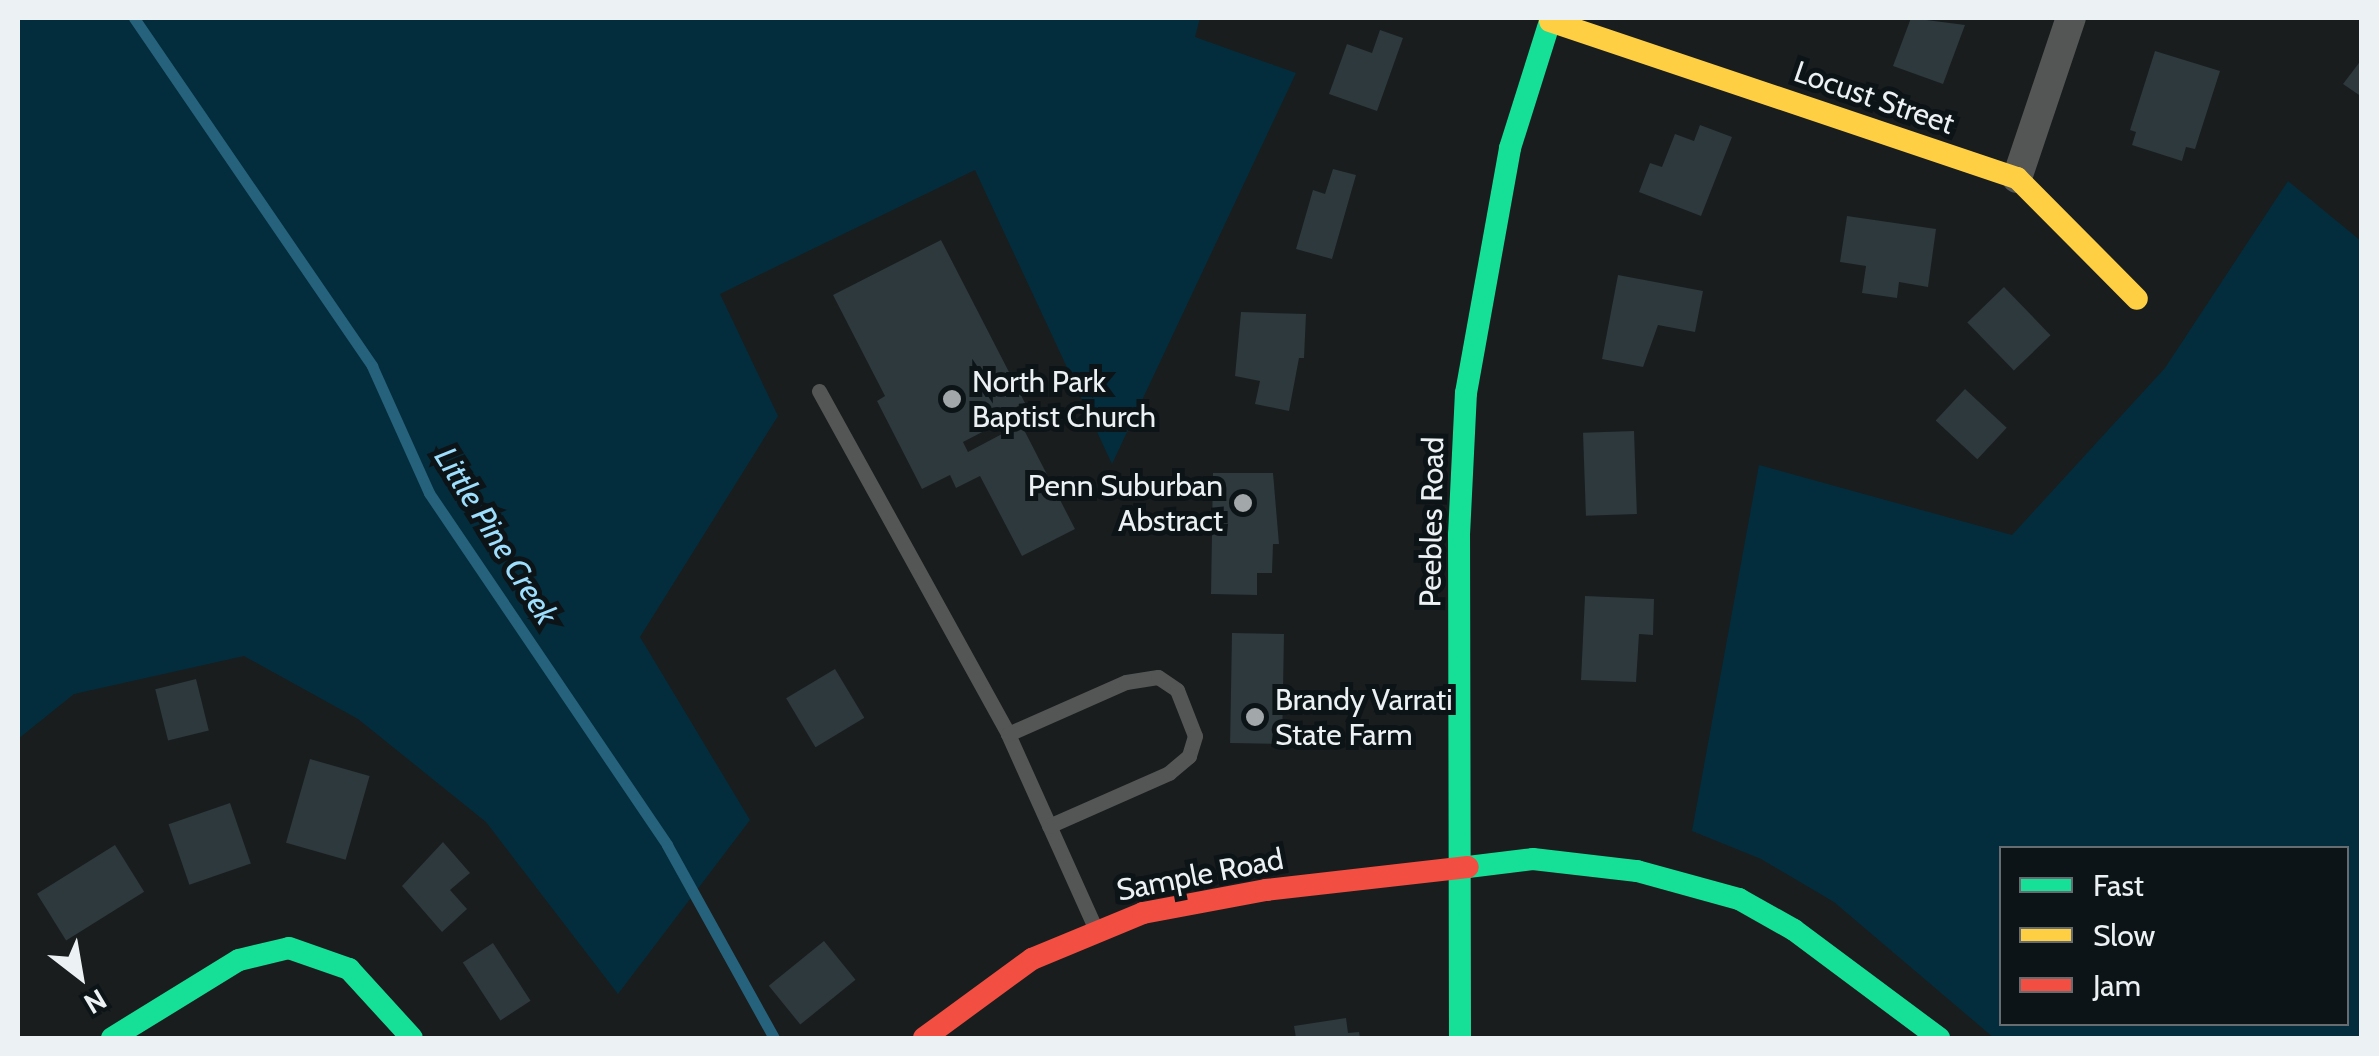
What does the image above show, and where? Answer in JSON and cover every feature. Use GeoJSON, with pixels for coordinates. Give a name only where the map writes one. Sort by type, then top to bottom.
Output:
{"type":"FeatureCollection","features":[{"type":"Feature","properties":{"kind":"street"},"geometry":{"type":"LineString","coordinates":[[2018,178],[2071,18]]}},
{"type":"Feature","properties":{"kind":"street","name":"Locust Street"},"geometry":{"type":"LineString","coordinates":[[1550,19],[2018,178],[2137,299]]}},
{"type":"Feature","properties":{"kind":"street","name":"Peebles Road"},"geometry":{"type":"LineString","coordinates":[[1460,1038],[1459,535],[1466,393],[1510,148],[1550,19]]}},
{"type":"Feature","properties":{"kind":"street","name":"Sample Road"},"geometry":{"type":"LineString","coordinates":[[924,1038],[980,992],[1096,928],[1204,900],[1462,864],[1588,864],[1739,899],[1794,930],[1939,1038]]}},
{"type":"Feature","properties":{"kind":"street"},"geometry":{"type":"LineString","coordinates":[[112,1038],[239,960],[289,948],[349,969],[412,1038]]}},
{"type":"Feature","properties":{"kind":"lane"},"geometry":{"type":"LineString","coordinates":[[818,391],[1008,734],[1096,928]]}},
{"type":"Feature","properties":{"kind":"lane"},"geometry":{"type":"LineString","coordinates":[[1008,734],[1126,682],[1158,676],[1177,690],[1196,736],[1189,756],[1169,774],[1049,826]]}},
{"type":"Feature","properties":{"kind":"shaded area"},"geometry":{"type":"Polygon","coordinates":[[[18,18],[1200,18],[1195,37],[1296,73],[1112,464],[975,170],[720,294],[778,416],[640,637],[750,820],[618,994],[486,822],[358,719],[244,656],[74,694],[18,739],[18,18]]]}},
{"type":"Feature","properties":{"kind":"shaded area"},"geometry":{"type":"Polygon","coordinates":[[[2288,181],[2361,241],[2361,1038],[1994,1038],[1834,902],[1761,859],[1692,831],[1759,465],[2012,535],[2165,368],[2288,181]]]}},
{"type":"Feature","properties":{"kind":"building"},"geometry":{"type":"Polygon","coordinates":[[[1911,18],[1965,25],[1943,84],[1893,66],[1911,18]]]}},
{"type":"Feature","properties":{"kind":"building"},"geometry":{"type":"Polygon","coordinates":[[[1380,30],[1403,38],[1377,111],[1329,94],[1347,44],[1372,53],[1380,30]]]}},
{"type":"Feature","properties":{"kind":"building"},"geometry":{"type":"Polygon","coordinates":[[[2155,51],[2220,71],[2195,149],[2186,147],[2182,161],[2132,145],[2136,132],[2130,130],[2155,51]]]}},
{"type":"Feature","properties":{"kind":"building"},"geometry":{"type":"Polygon","coordinates":[[[2362,59],[2362,97],[2343,84],[2362,59]]]}},
{"type":"Feature","properties":{"kind":"building"},"geometry":{"type":"Polygon","coordinates":[[[1700,125],[1732,137],[1701,216],[1639,192],[1650,163],[1662,167],[1675,134],[1694,141],[1700,125]]]}},
{"type":"Feature","properties":{"kind":"building"},"geometry":{"type":"Polygon","coordinates":[[[1333,169],[1356,175],[1332,259],[1296,249],[1313,190],[1325,194],[1333,169]]]}},
{"type":"Feature","properties":{"kind":"building"},"geometry":{"type":"Polygon","coordinates":[[[1847,216],[1936,229],[1928,287],[1899,282],[1897,298],[1862,293],[1866,266],[1840,262],[1847,216]]]}},
{"type":"Feature","properties":{"kind":"building","name":"North Park Baptist Church"},"geometry":{"type":"Polygon","coordinates":[[[941,240],[1025,403],[1014,408],[1017,414],[963,442],[968,452],[1021,424],[1075,529],[1022,556],[980,476],[956,488],[950,475],[922,489],[877,401],[885,396],[833,295],[941,240]]]}},
{"type":"Feature","properties":{"kind":"building"},"geometry":{"type":"Polygon","coordinates":[[[1618,275],[1703,291],[1695,332],[1658,325],[1643,367],[1602,359],[1618,275]]]}},
{"type":"Feature","properties":{"kind":"building"},"geometry":{"type":"Polygon","coordinates":[[[2004,287],[2051,335],[2014,371],[1967,322],[2004,287]]]}},
{"type":"Feature","properties":{"kind":"building"},"geometry":{"type":"Polygon","coordinates":[[[1241,312],[1306,314],[1304,358],[1299,358],[1289,411],[1255,404],[1260,381],[1235,376],[1241,312]]]}},
{"type":"Feature","properties":{"kind":"building"},"geometry":{"type":"Polygon","coordinates":[[[1965,389],[2007,428],[1977,459],[1936,420],[1965,389]]]}},
{"type":"Feature","properties":{"kind":"building"},"geometry":{"type":"Polygon","coordinates":[[[1634,431],[1637,514],[1586,516],[1583,433],[1634,431]]]}},
{"type":"Feature","properties":{"kind":"building"},"geometry":{"type":"Polygon","coordinates":[[[1213,473],[1273,473],[1279,544],[1273,544],[1272,573],[1257,573],[1257,595],[1211,594],[1213,473]]]}},
{"type":"Feature","properties":{"kind":"building"},"geometry":{"type":"Polygon","coordinates":[[[1585,596],[1654,599],[1653,635],[1639,634],[1636,682],[1581,680],[1585,596]]]}},
{"type":"Feature","properties":{"kind":"building"},"geometry":{"type":"Polygon","coordinates":[[[1232,633],[1284,634],[1282,744],[1230,743],[1232,633]]]}},
{"type":"Feature","properties":{"kind":"building"},"geometry":{"type":"Polygon","coordinates":[[[835,669],[864,718],[815,747],[786,698],[835,669]]]}},
{"type":"Feature","properties":{"kind":"building"},"geometry":{"type":"Polygon","coordinates":[[[196,679],[209,730],[168,741],[155,689],[196,679]]]}},
{"type":"Feature","properties":{"kind":"building"},"geometry":{"type":"Polygon","coordinates":[[[310,759],[370,776],[346,860],[286,843],[310,759]]]}},
{"type":"Feature","properties":{"kind":"building"},"geometry":{"type":"Polygon","coordinates":[[[230,803],[251,864],[189,885],[169,824],[230,803]]]}},
{"type":"Feature","properties":{"kind":"building"},"geometry":{"type":"Polygon","coordinates":[[[443,842],[470,873],[450,890],[467,909],[442,932],[402,886],[443,842]]]}},
{"type":"Feature","properties":{"kind":"building"},"geometry":{"type":"Polygon","coordinates":[[[115,845],[144,892],[66,940],[37,894],[115,845]]]}},
{"type":"Feature","properties":{"kind":"building"},"geometry":{"type":"Polygon","coordinates":[[[824,941],[855,980],[800,1025],[769,986],[824,941]]]}},
{"type":"Feature","properties":{"kind":"building"},"geometry":{"type":"Polygon","coordinates":[[[493,943],[531,1001],[500,1020],[463,963],[493,943]]]}},
{"type":"Feature","properties":{"kind":"building"},"geometry":{"type":"Polygon","coordinates":[[[1346,1018],[1348,1033],[1359,1032],[1360,1038],[1296,1038],[1294,1026],[1346,1018]]]}},
{"type":"Feature","properties":{"kind":"waterway","name":"Little Pine Creek"},"geometry":{"type":"LineString","coordinates":[[134,18],[372,366],[429,493],[667,845],[774,1038]]}},
{"type":"Feature","properties":{"kind":"traffic: fast"},"geometry":{"type":"LineString","coordinates":[[1460,1038],[1459,535],[1466,393],[1510,148],[1551,18]]}},
{"type":"Feature","properties":{"kind":"traffic: fast"},"geometry":{"type":"LineString","coordinates":[[1468,867],[1533,859],[1637,871],[1739,899],[1794,930],[1939,1038]]}},
{"type":"Feature","properties":{"kind":"traffic: fast"},"geometry":{"type":"LineString","coordinates":[[112,1038],[239,960],[289,948],[349,969],[412,1038]]}},
{"type":"Feature","properties":{"kind":"traffic: slow"},"geometry":{"type":"LineString","coordinates":[[1550,21],[2017,178],[2137,299]]}},
{"type":"Feature","properties":{"kind":"traffic: jam"},"geometry":{"type":"LineString","coordinates":[[924,1038],[1032,959],[1143,913],[1266,890],[1468,867]]}},
{"type":"Feature","properties":{"kind":"place","name":"North Park Baptist Church"},"geometry":{"type":"Point","coordinates":[952,399]}},
{"type":"Feature","properties":{"kind":"place","name":"Penn Suburban Abstract"},"geometry":{"type":"Point","coordinates":[1243,503]}},
{"type":"Feature","properties":{"kind":"place","name":"Brandy Varrati State Farm"},"geometry":{"type":"Point","coordinates":[1255,717]}}]}
